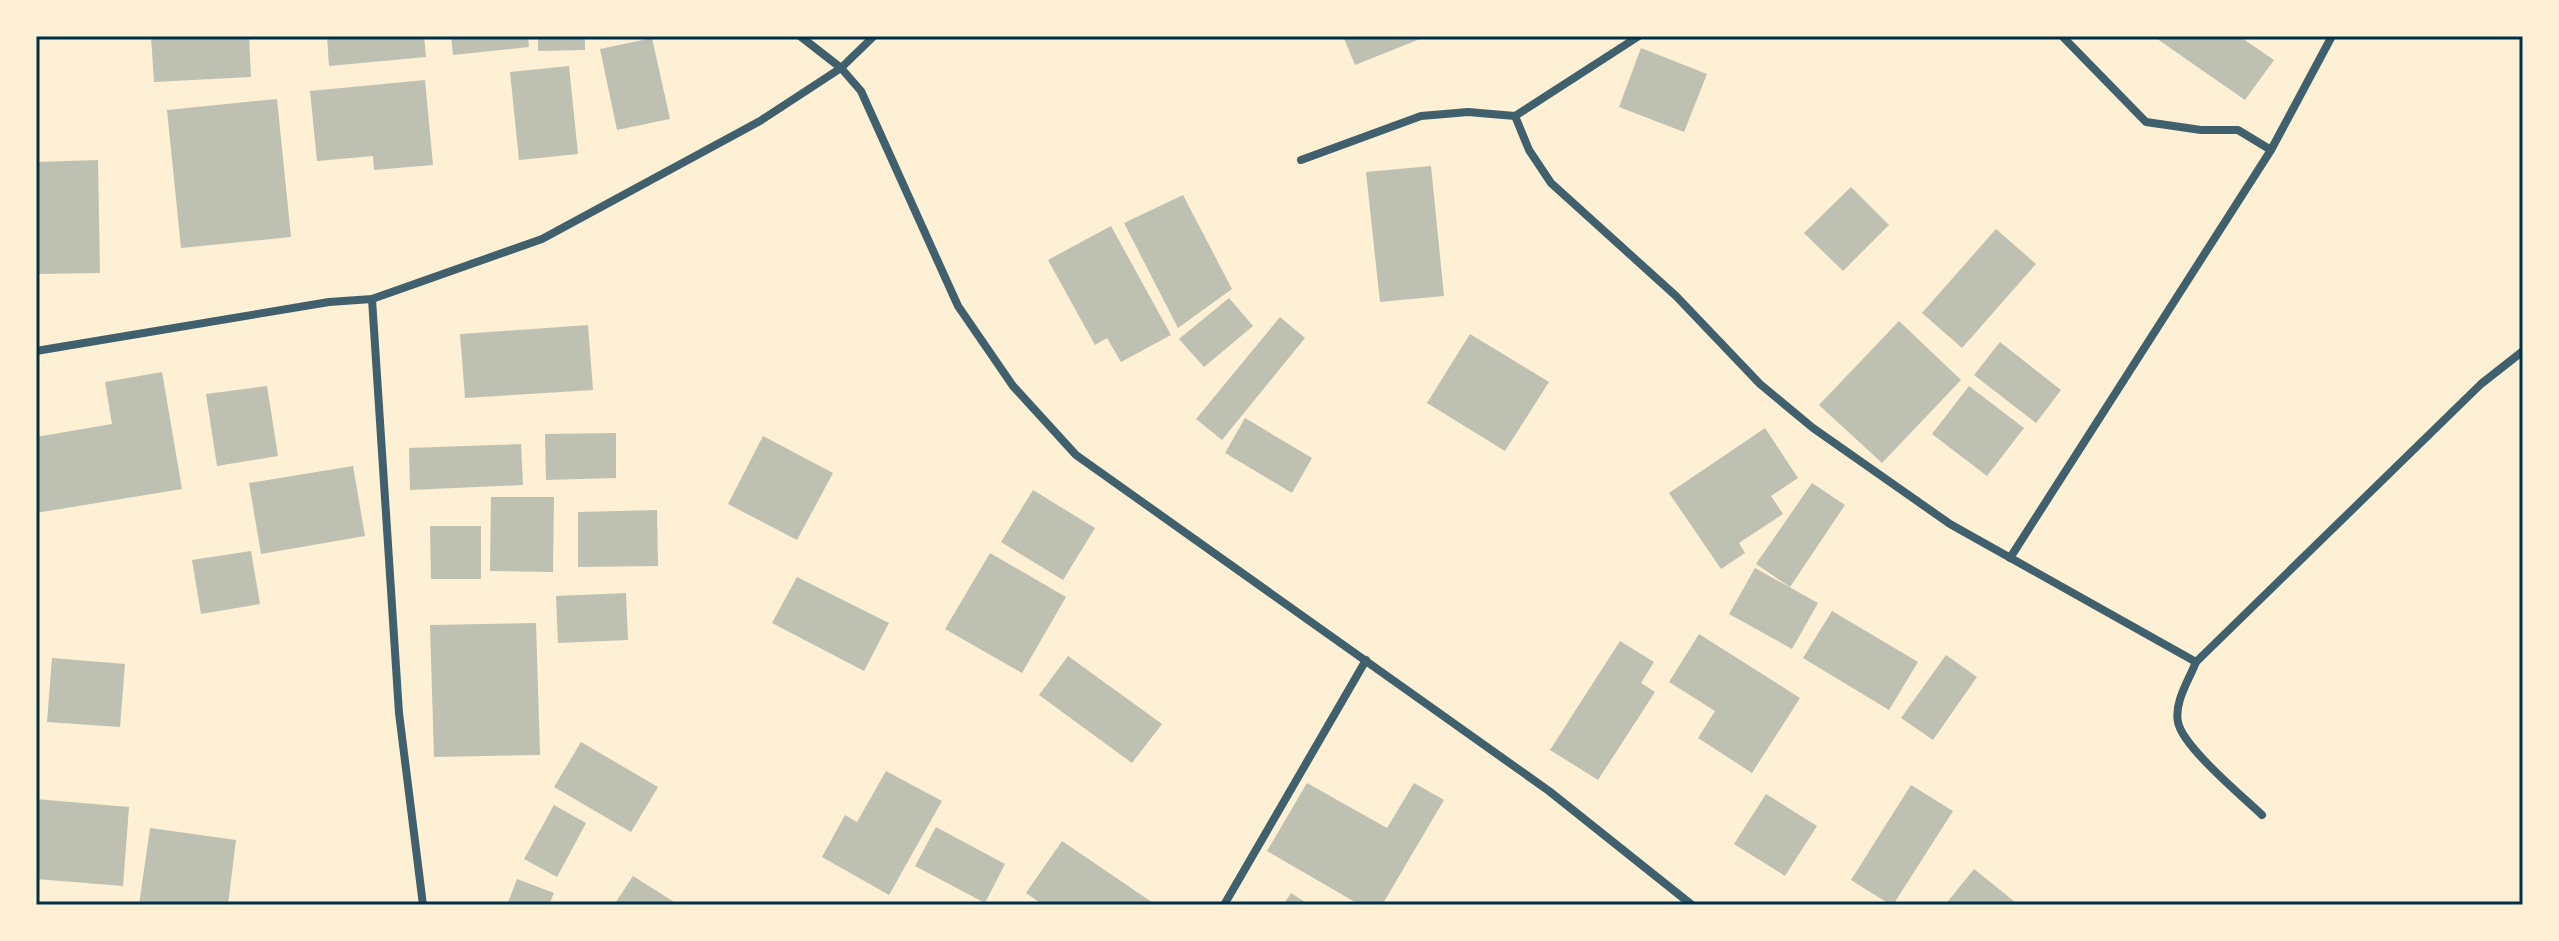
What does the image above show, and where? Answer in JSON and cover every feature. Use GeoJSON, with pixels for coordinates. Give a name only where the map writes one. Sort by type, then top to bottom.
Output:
{"type":"FeatureCollection","features":[{"type":"Feature","properties":{"kind":"street"},"geometry":{"type":"LineString","coordinates":[[800,36],[841,68],[861,91],[958,306],[1013,386],[1076,455],[1549,791],[1692,905]]}},
{"type":"Feature","properties":{"kind":"street"},"geometry":{"type":"LineString","coordinates":[[36,351],[329,302],[372,299],[542,239],[760,121],[841,68],[874,36]]}},
{"type":"Feature","properties":{"kind":"street"},"geometry":{"type":"LineString","coordinates":[[1301,160],[1421,116],[1468,112],[1515,116],[1639,36]]}},
{"type":"Feature","properties":{"kind":"street"},"geometry":{"type":"LineString","coordinates":[[2062,36],[2146,122],[2201,130],[2238,130],[2271,150]]}},
{"type":"Feature","properties":{"kind":"street"},"geometry":{"type":"LineString","coordinates":[[2010,558],[2271,150],[2332,36]]}},
{"type":"Feature","properties":{"kind":"street"},"geometry":{"type":"LineString","coordinates":[[1515,116],[1529,150],[1551,183],[1676,296],[1760,384],[1813,428],[1950,524],[2196,662]]}},
{"type":"Feature","properties":{"kind":"street"},"geometry":{"type":"LineString","coordinates":[[372,299],[399,713],[423,905]]}},
{"type":"Feature","properties":{"kind":"street"},"geometry":{"type":"LineString","coordinates":[[2262,815],[2185,739],[2177,721],[2178,704],[2196,662],[2481,384],[2523,351]]}},
{"type":"Feature","properties":{"kind":"street"},"geometry":{"type":"LineString","coordinates":[[1224,905],[1366,660]]}},
{"type":"Feature","properties":{"kind":"building"},"geometry":{"type":"Polygon","coordinates":[[[151,36],[249,36],[251,77],[154,82],[151,36]]]}},
{"type":"Feature","properties":{"kind":"building"},"geometry":{"type":"Polygon","coordinates":[[[327,36],[424,36],[426,57],[329,66],[327,36]]]}},
{"type":"Feature","properties":{"kind":"building"},"geometry":{"type":"Polygon","coordinates":[[[451,36],[528,36],[529,47],[453,55],[451,36]]]}},
{"type":"Feature","properties":{"kind":"building"},"geometry":{"type":"Polygon","coordinates":[[[538,36],[585,36],[585,50],[538,51],[538,36]]]}},
{"type":"Feature","properties":{"kind":"building"},"geometry":{"type":"Polygon","coordinates":[[[1343,36],[1419,36],[1420,39],[1355,65],[1343,36]]]}},
{"type":"Feature","properties":{"kind":"building"},"geometry":{"type":"Polygon","coordinates":[[[2153,36],[2239,36],[2274,60],[2245,100],[2153,36]]]}},
{"type":"Feature","properties":{"kind":"building"},"geometry":{"type":"Polygon","coordinates":[[[652,38],[670,119],[617,130],[600,49],[652,38]]]}},
{"type":"Feature","properties":{"kind":"building"},"geometry":{"type":"Polygon","coordinates":[[[1641,48],[1707,74],[1684,132],[1619,107],[1641,48]]]}},
{"type":"Feature","properties":{"kind":"building"},"geometry":{"type":"Polygon","coordinates":[[[569,66],[578,154],[519,160],[510,72],[569,66]]]}},
{"type":"Feature","properties":{"kind":"building"},"geometry":{"type":"Polygon","coordinates":[[[425,80],[433,165],[374,170],[373,156],[317,161],[310,91],[425,80]]]}},
{"type":"Feature","properties":{"kind":"building"},"geometry":{"type":"Polygon","coordinates":[[[277,99],[291,237],[181,248],[167,110],[277,99]]]}},
{"type":"Feature","properties":{"kind":"building"},"geometry":{"type":"Polygon","coordinates":[[[98,160],[100,273],[36,274],[36,162],[98,160]]]}},
{"type":"Feature","properties":{"kind":"building"},"geometry":{"type":"Polygon","coordinates":[[[1431,166],[1444,296],[1380,302],[1366,172],[1431,166]]]}},
{"type":"Feature","properties":{"kind":"building"},"geometry":{"type":"Polygon","coordinates":[[[1851,187],[1889,225],[1843,271],[1804,233],[1851,187]]]}},
{"type":"Feature","properties":{"kind":"building"},"geometry":{"type":"Polygon","coordinates":[[[1183,195],[1232,289],[1178,328],[1124,223],[1183,195]]]}},
{"type":"Feature","properties":{"kind":"building"},"geometry":{"type":"Polygon","coordinates":[[[1111,226],[1171,335],[1121,362],[1107,338],[1095,345],[1048,260],[1111,226]]]}},
{"type":"Feature","properties":{"kind":"building"},"geometry":{"type":"Polygon","coordinates":[[[1996,229],[2036,264],[1962,348],[1922,313],[1996,229]]]}},
{"type":"Feature","properties":{"kind":"building"},"geometry":{"type":"Polygon","coordinates":[[[1229,298],[1253,326],[1204,367],[1179,339],[1229,298]]]}},
{"type":"Feature","properties":{"kind":"building"},"geometry":{"type":"Polygon","coordinates":[[[1280,317],[1305,338],[1222,440],[1196,419],[1280,317]]]}},
{"type":"Feature","properties":{"kind":"building"},"geometry":{"type":"Polygon","coordinates":[[[1899,321],[1961,380],[1882,463],[1819,405],[1899,321]]]}},
{"type":"Feature","properties":{"kind":"building"},"geometry":{"type":"Polygon","coordinates":[[[588,325],[593,390],[465,398],[460,334],[588,325]]]}},
{"type":"Feature","properties":{"kind":"building"},"geometry":{"type":"Polygon","coordinates":[[[1470,334],[1549,382],[1505,451],[1427,403],[1470,334]]]}},
{"type":"Feature","properties":{"kind":"building"},"geometry":{"type":"Polygon","coordinates":[[[2000,342],[2061,390],[2036,423],[1974,375],[2000,342]]]}},
{"type":"Feature","properties":{"kind":"building"},"geometry":{"type":"Polygon","coordinates":[[[162,372],[182,489],[36,513],[36,437],[112,424],[105,382],[162,372]]]}},
{"type":"Feature","properties":{"kind":"building"},"geometry":{"type":"Polygon","coordinates":[[[267,386],[278,456],[217,466],[206,394],[267,386]]]}},
{"type":"Feature","properties":{"kind":"building"},"geometry":{"type":"Polygon","coordinates":[[[1969,386],[2024,428],[1987,476],[1932,434],[1969,386]]]}},
{"type":"Feature","properties":{"kind":"building"},"geometry":{"type":"Polygon","coordinates":[[[1245,418],[1312,458],[1292,493],[1225,453],[1245,418]]]}},
{"type":"Feature","properties":{"kind":"building"},"geometry":{"type":"Polygon","coordinates":[[[1765,428],[1798,478],[1771,496],[1783,514],[1739,543],[1745,553],[1721,569],[1669,493],[1765,428]]]}},
{"type":"Feature","properties":{"kind":"building"},"geometry":{"type":"Polygon","coordinates":[[[616,433],[616,478],[546,480],[545,434],[616,433]]]}},
{"type":"Feature","properties":{"kind":"building"},"geometry":{"type":"Polygon","coordinates":[[[763,436],[833,473],[797,540],[728,504],[763,436]]]}},
{"type":"Feature","properties":{"kind":"building"},"geometry":{"type":"Polygon","coordinates":[[[521,444],[523,485],[410,490],[409,448],[521,444]]]}},
{"type":"Feature","properties":{"kind":"building"},"geometry":{"type":"Polygon","coordinates":[[[353,466],[365,536],[261,554],[249,483],[353,466]]]}},
{"type":"Feature","properties":{"kind":"building"},"geometry":{"type":"Polygon","coordinates":[[[1812,483],[1845,505],[1790,587],[1756,564],[1812,483]]]}},
{"type":"Feature","properties":{"kind":"building"},"geometry":{"type":"Polygon","coordinates":[[[1033,490],[1095,528],[1063,580],[1001,542],[1033,490]]]}},
{"type":"Feature","properties":{"kind":"building"},"geometry":{"type":"Polygon","coordinates":[[[491,497],[554,497],[553,572],[490,571],[491,497]]]}},
{"type":"Feature","properties":{"kind":"building"},"geometry":{"type":"Polygon","coordinates":[[[657,510],[658,566],[578,567],[578,512],[657,510]]]}},
{"type":"Feature","properties":{"kind":"building"},"geometry":{"type":"Polygon","coordinates":[[[430,526],[481,526],[481,579],[431,579],[430,526]]]}},
{"type":"Feature","properties":{"kind":"building"},"geometry":{"type":"Polygon","coordinates":[[[251,551],[260,604],[201,614],[192,560],[251,551]]]}},
{"type":"Feature","properties":{"kind":"building"},"geometry":{"type":"Polygon","coordinates":[[[990,553],[1066,597],[1022,673],[945,629],[990,553]]]}},
{"type":"Feature","properties":{"kind":"building"},"geometry":{"type":"Polygon","coordinates":[[[1755,568],[1818,603],[1792,649],[1729,614],[1755,568]]]}},
{"type":"Feature","properties":{"kind":"building"},"geometry":{"type":"Polygon","coordinates":[[[797,577],[889,623],[864,671],[772,623],[797,577]]]}},
{"type":"Feature","properties":{"kind":"building"},"geometry":{"type":"Polygon","coordinates":[[[626,593],[628,640],[558,643],[556,596],[626,593]]]}},
{"type":"Feature","properties":{"kind":"building"},"geometry":{"type":"Polygon","coordinates":[[[1832,611],[1918,662],[1889,710],[1803,658],[1832,611]]]}},
{"type":"Feature","properties":{"kind":"building"},"geometry":{"type":"Polygon","coordinates":[[[536,623],[540,755],[434,757],[430,625],[536,623]]]}},
{"type":"Feature","properties":{"kind":"building"},"geometry":{"type":"Polygon","coordinates":[[[1699,634],[1800,698],[1752,773],[1698,738],[1715,711],[1669,682],[1699,634]]]}},
{"type":"Feature","properties":{"kind":"building"},"geometry":{"type":"Polygon","coordinates":[[[1620,641],[1654,662],[1641,683],[1655,692],[1598,780],[1550,750],[1620,641]]]}},
{"type":"Feature","properties":{"kind":"building"},"geometry":{"type":"Polygon","coordinates":[[[1946,655],[1977,677],[1933,740],[1901,718],[1946,655]]]}},
{"type":"Feature","properties":{"kind":"building"},"geometry":{"type":"Polygon","coordinates":[[[1068,656],[1162,724],[1132,763],[1039,695],[1068,656]]]}},
{"type":"Feature","properties":{"kind":"building"},"geometry":{"type":"Polygon","coordinates":[[[52,658],[125,664],[120,727],[47,722],[52,658]]]}},
{"type":"Feature","properties":{"kind":"building"},"geometry":{"type":"Polygon","coordinates":[[[581,742],[658,787],[631,832],[554,787],[581,742]]]}},
{"type":"Feature","properties":{"kind":"building"},"geometry":{"type":"Polygon","coordinates":[[[886,771],[942,801],[889,895],[822,857],[845,815],[857,822],[886,771]]]}},
{"type":"Feature","properties":{"kind":"building"},"geometry":{"type":"Polygon","coordinates":[[[1307,783],[1387,828],[1414,783],[1444,800],[1382,905],[1360,905],[1267,851],[1307,783]]]}},
{"type":"Feature","properties":{"kind":"building"},"geometry":{"type":"Polygon","coordinates":[[[1911,785],[1953,811],[1891,905],[1851,880],[1911,785]]]}},
{"type":"Feature","properties":{"kind":"building"},"geometry":{"type":"Polygon","coordinates":[[[1766,794],[1817,826],[1785,876],[1734,844],[1766,794]]]}},
{"type":"Feature","properties":{"kind":"building"},"geometry":{"type":"Polygon","coordinates":[[[36,799],[129,807],[123,886],[36,879],[36,799]]]}},
{"type":"Feature","properties":{"kind":"building"},"geometry":{"type":"Polygon","coordinates":[[[554,805],[586,823],[557,877],[524,859],[554,805]]]}},
{"type":"Feature","properties":{"kind":"building"},"geometry":{"type":"Polygon","coordinates":[[[936,827],[1005,864],[985,903],[915,866],[936,827]]]}},
{"type":"Feature","properties":{"kind":"building"},"geometry":{"type":"Polygon","coordinates":[[[150,828],[236,840],[228,905],[139,905],[150,828]]]}},
{"type":"Feature","properties":{"kind":"building"},"geometry":{"type":"Polygon","coordinates":[[[1062,841],[1156,905],[1043,905],[1026,893],[1062,841]]]}},
{"type":"Feature","properties":{"kind":"building"},"geometry":{"type":"Polygon","coordinates":[[[1974,869],[2015,902],[2013,905],[1945,905],[1974,869]]]}},
{"type":"Feature","properties":{"kind":"building"},"geometry":{"type":"Polygon","coordinates":[[[633,876],[679,905],[614,905],[633,876]]]}},
{"type":"Feature","properties":{"kind":"building"},"geometry":{"type":"Polygon","coordinates":[[[517,879],[554,893],[549,905],[507,905],[517,879]]]}},
{"type":"Feature","properties":{"kind":"building"},"geometry":{"type":"Polygon","coordinates":[[[1291,893],[1310,905],[1283,905],[1291,893]]]}}]}
